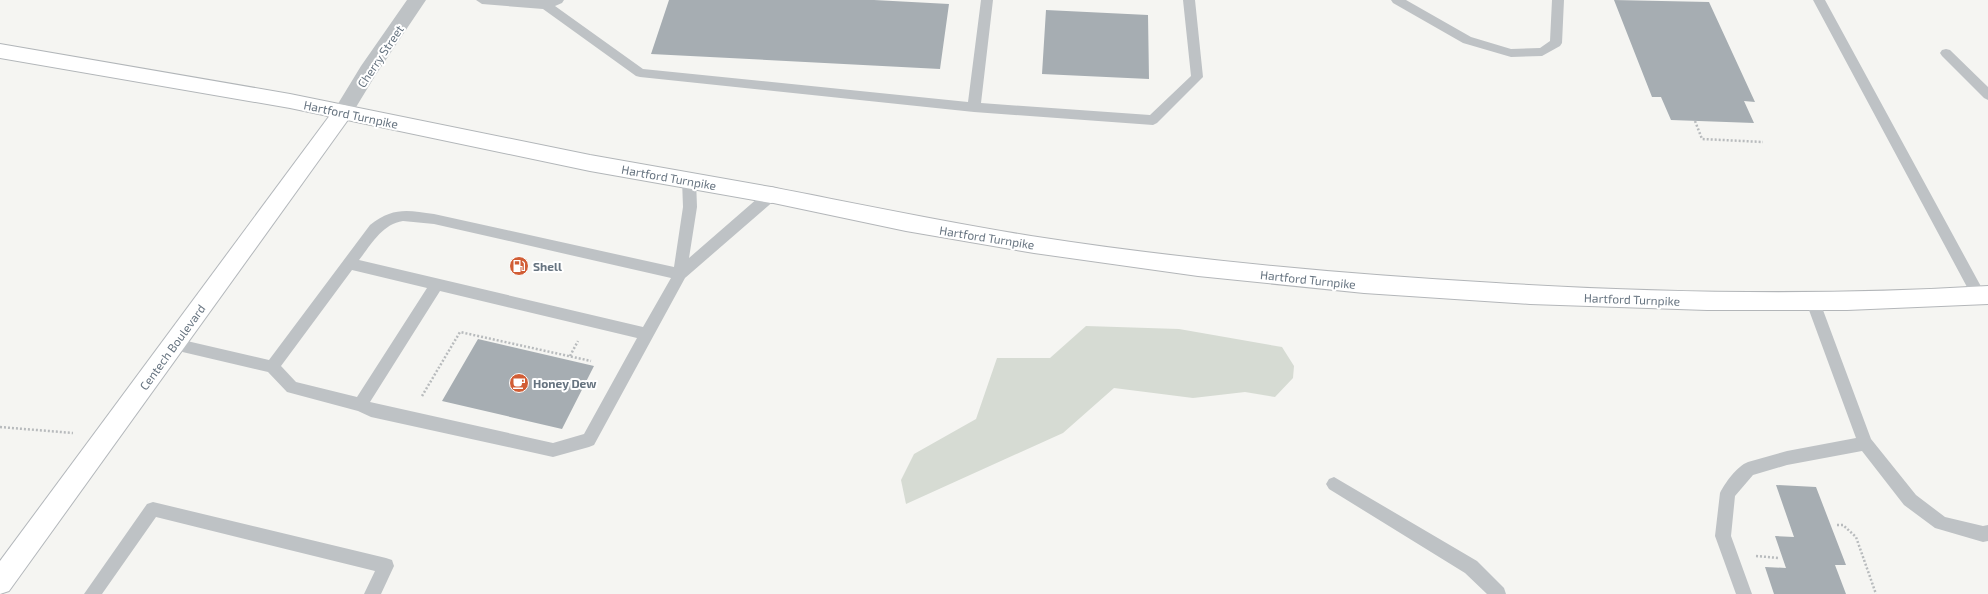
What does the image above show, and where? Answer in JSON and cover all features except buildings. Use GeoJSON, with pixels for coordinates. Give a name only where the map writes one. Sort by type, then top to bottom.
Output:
{"type":"FeatureCollection","features":[{"type":"Feature","properties":{"kind":"main road","name":"Hartford Turnpike"},"geometry":{"type":"LineString","coordinates":[[0,51],[290,101],[590,163],[771,195],[967,234],[1127,258],[1272,276],[1393,287],[1491,293],[1684,301],[1813,302],[1983,295]]}},
{"type":"Feature","properties":{"kind":"main road","name":"Centech Boulevard"},"geometry":{"type":"LineString","coordinates":[[0,582],[343,112]]}},
{"type":"Feature","properties":{"kind":"street","name":"Cherry Street"},"geometry":{"type":"LineString","coordinates":[[343,112],[368,71],[416,0]]}},
{"type":"Feature","properties":{"kind":"lane"},"geometry":{"type":"LineString","coordinates":[[482,0],[546,5],[558,0]]}},
{"type":"Feature","properties":{"kind":"lane"},"geometry":{"type":"LineString","coordinates":[[974,107],[987,0]]}},
{"type":"Feature","properties":{"kind":"lane"},"geometry":{"type":"LineString","coordinates":[[546,5],[640,73],[974,107],[1153,120],[1197,77],[1189,0]]}},
{"type":"Feature","properties":{"kind":"lane"},"geometry":{"type":"LineString","coordinates":[[1397,0],[1467,40],[1510,53],[1542,52],[1556,43],[1558,0]]}},
{"type":"Feature","properties":{"kind":"lane"},"geometry":{"type":"LineString","coordinates":[[1819,0],[1862,82],[1983,295]]}},
{"type":"Feature","properties":{"kind":"lane"},"geometry":{"type":"LineString","coordinates":[[1946,54],[1988,95]]}},
{"type":"Feature","properties":{"kind":"lane"},"geometry":{"type":"LineString","coordinates":[[680,274],[690,207],[689,180]]}},
{"type":"Feature","properties":{"kind":"lane"},"geometry":{"type":"LineString","coordinates":[[174,344],[272,367],[292,388],[360,405],[371,410],[553,450],[589,440],[680,274],[771,195]]}},
{"type":"Feature","properties":{"kind":"lane"},"geometry":{"type":"LineString","coordinates":[[272,367],[375,229],[387,219],[398,214],[434,219],[680,274]]}},
{"type":"Feature","properties":{"kind":"lane"},"geometry":{"type":"LineString","coordinates":[[350,264],[646,334]]}},
{"type":"Feature","properties":{"kind":"lane"},"geometry":{"type":"LineString","coordinates":[[360,405],[437,284]]}},
{"type":"Feature","properties":{"kind":"lane"},"geometry":{"type":"LineString","coordinates":[[1813,302],[1865,442],[1910,500],[1940,523],[1983,534],[1988,533]]}},
{"type":"Feature","properties":{"kind":"lane"},"geometry":{"type":"LineString","coordinates":[[1744,594],[1723,536],[1728,494],[1733,487],[1748,469],[1786,458],[1865,442]]}},
{"type":"Feature","properties":{"kind":"lane"},"geometry":{"type":"LineString","coordinates":[[1334,484],[1471,567],[1498,594]]}},
{"type":"Feature","properties":{"kind":"lane"},"geometry":{"type":"LineString","coordinates":[[92,594],[153,509],[386,566],[372,594]]}},
{"type":"Feature","properties":{"kind":"path"},"geometry":{"type":"LineString","coordinates":[[1695,121],[1702,139],[1763,142]]}},
{"type":"Feature","properties":{"kind":"path"},"geometry":{"type":"LineString","coordinates":[[409,419],[460,332],[591,361]]}},
{"type":"Feature","properties":{"kind":"path"},"geometry":{"type":"LineString","coordinates":[[0,427],[67,432],[103,441]]}},
{"type":"Feature","properties":{"kind":"path"},"geometry":{"type":"LineString","coordinates":[[1837,524],[1843,525],[1856,537],[1876,594]]}},
{"type":"Feature","properties":{"kind":"shaded area"},"geometry":{"type":"Polygon","coordinates":[[[1086,326],[1179,329],[1282,347],[1294,366],[1293,378],[1275,397],[1245,392],[1193,398],[1114,388],[1063,433],[906,504],[901,480],[914,454],[976,419],[997,358],[1050,358],[1086,326]]]}},
{"type":"Feature","properties":{"kind":"place","name":"Shell"},"geometry":{"type":"Point","coordinates":[519,266]}},
{"type":"Feature","properties":{"kind":"place","name":"Honey Dew"},"geometry":{"type":"Point","coordinates":[519,383]}}]}
